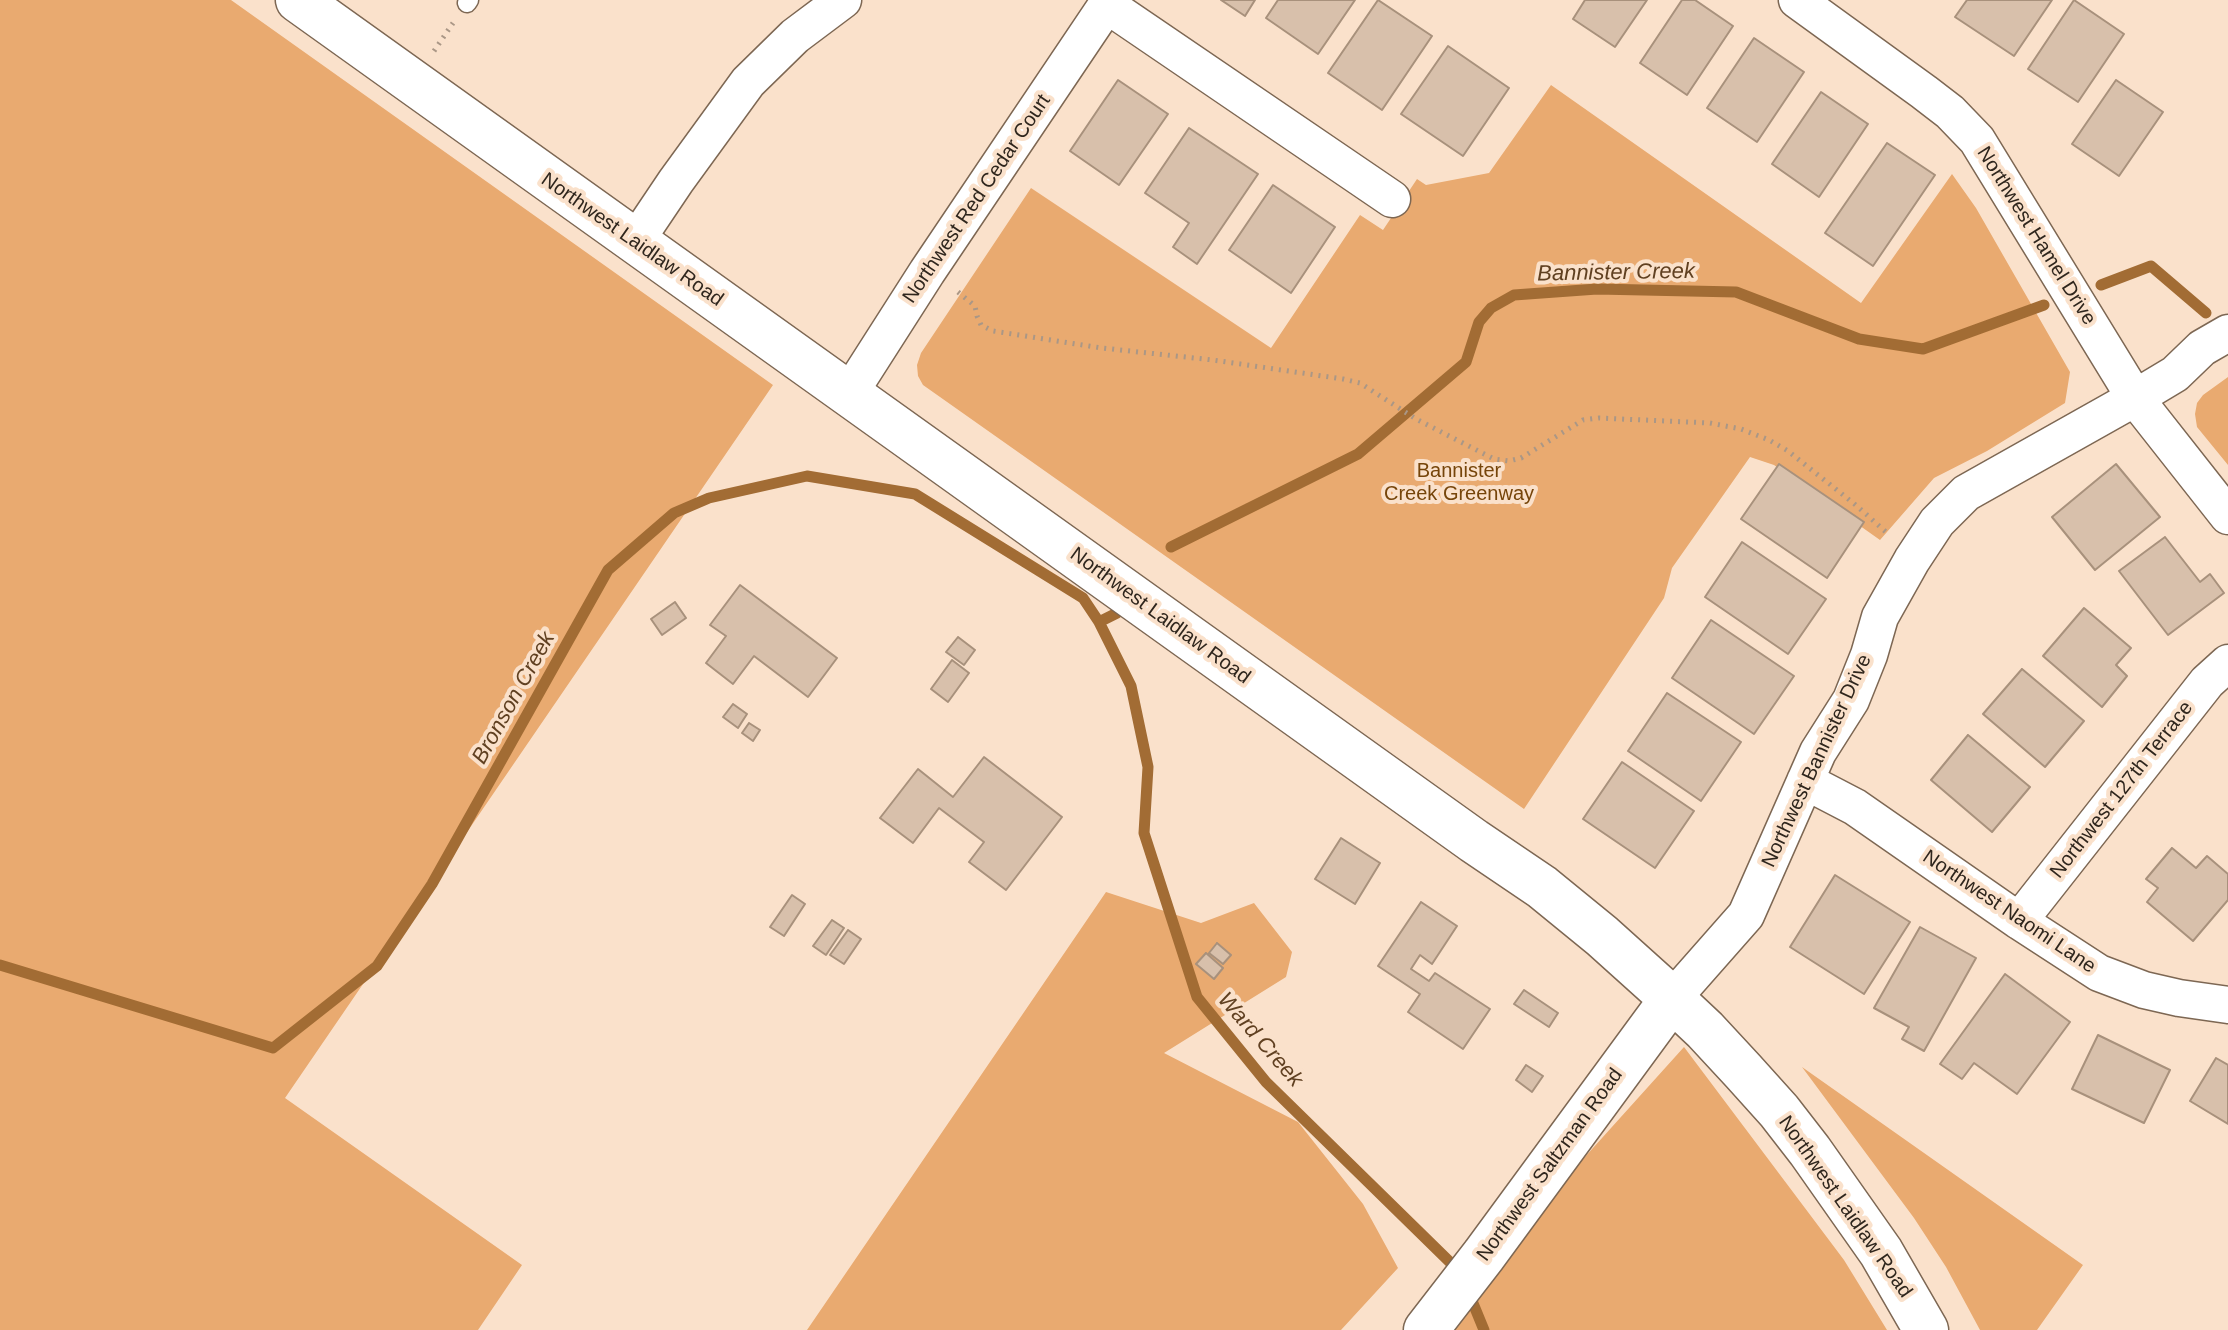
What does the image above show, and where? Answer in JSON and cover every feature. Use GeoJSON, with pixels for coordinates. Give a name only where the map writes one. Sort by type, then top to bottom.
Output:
{"type":"FeatureCollection","features":[{"type":"Feature","properties":{"kind":"main road","name":"Northwest Laidlaw Road"},"geometry":{"type":"LineString","coordinates":[[298,0],[1542,887],[1602,936],[1705,1030],[1802,1141],[1881,1252],[1926,1330]]}},
{"type":"Feature","properties":{"kind":"main road","name":"Northwest Saltzman Road"},"geometry":{"type":"LineString","coordinates":[[1426,1330],[1672,999]]}},
{"type":"Feature","properties":{"kind":"street"},"geometry":{"type":"LineString","coordinates":[[635,242],[748,82],[795,36],[843,0]]}},
{"type":"Feature","properties":{"kind":"street","name":"Northwest Red Cedar Court"},"geometry":{"type":"LineString","coordinates":[[849,394],[1108,2],[1392,199]]}},
{"type":"Feature","properties":{"kind":"street","name":"Northwest Hamel Drive"},"geometry":{"type":"LineString","coordinates":[[1804,2],[1941,105],[1977,140],[2135,398],[2228,516]]}},
{"type":"Feature","properties":{"kind":"street","name":"Northwest Bannister Drive"},"geometry":{"type":"LineString","coordinates":[[1672,999],[1746,915],[1818,752],[1851,700],[1880,617],[1937,522],[1966,493],[2175,374],[2202,348],[2228,333]]}},
{"type":"Feature","properties":{"kind":"street","name":"Northwest 127th Terrace"},"geometry":{"type":"LineString","coordinates":[[2019,921],[2207,682],[2228,663]]}},
{"type":"Feature","properties":{"kind":"street","name":"Northwest Naomi Lane"},"geometry":{"type":"LineString","coordinates":[[1805,781],[1855,807],[2099,973],[2144,990],[2228,1005]]}},
{"type":"Feature","properties":{"kind":"path"},"geometry":{"type":"LineString","coordinates":[[413,83],[468,1]]}},
{"type":"Feature","properties":{"kind":"path"},"geometry":{"type":"LineString","coordinates":[[927,272],[970,300],[981,325],[986,329],[1360,383],[1416,419],[1494,459],[1509,461],[1521,458],[1583,420],[1599,418],[1710,423],[1741,429],[1788,451],[1857,506],[1912,560]]}},
{"type":"Feature","properties":{"kind":"green space"},"geometry":{"type":"Polygon","coordinates":[[[0,0],[231,0],[773,385],[285,1098],[522,1265],[478,1330],[0,1330],[0,0]]]}},
{"type":"Feature","properties":{"kind":"green space","name":"Bannister Creek Greenway"},"geometry":{"type":"Polygon","coordinates":[[[1551,85],[1861,303],[1952,174],[1976,208],[2070,372],[2065,403],[1987,451],[1934,478],[1880,540],[1774,465],[1750,457],[1672,568],[1664,598],[1524,809],[923,385],[917,365],[921,353],[1031,188],[1271,348],[1360,215],[1383,230],[1417,179],[1426,185],[1489,173],[1551,85]]]}},
{"type":"Feature","properties":{"kind":"green space"},"geometry":{"type":"Polygon","coordinates":[[[2228,377],[2228,465],[2197,427],[2195,414],[2197,403],[2203,395],[2228,377]]]}},
{"type":"Feature","properties":{"kind":"green space"},"geometry":{"type":"Polygon","coordinates":[[[1106,892],[1201,923],[1254,903],[1292,952],[1286,977],[1164,1053],[1298,1122],[1363,1204],[1398,1268],[1341,1330],[807,1330],[1106,892]]]}},
{"type":"Feature","properties":{"kind":"green space"},"geometry":{"type":"Polygon","coordinates":[[[1684,1047],[1844,1260],[1887,1330],[1429,1330],[1684,1047]]]}},
{"type":"Feature","properties":{"kind":"green space"},"geometry":{"type":"Polygon","coordinates":[[[1802,1067],[2083,1265],[2037,1330],[1980,1330],[1946,1267],[1914,1218],[1802,1067]]]}},
{"type":"Feature","properties":{"kind":"building"},"geometry":{"type":"Polygon","coordinates":[[[1221,0],[1255,0],[1245,16],[1221,0]]]}},
{"type":"Feature","properties":{"kind":"building"},"geometry":{"type":"Polygon","coordinates":[[[1278,0],[1355,0],[1318,54],[1266,18],[1278,0]]]}},
{"type":"Feature","properties":{"kind":"building"},"geometry":{"type":"Polygon","coordinates":[[[1378,0],[1432,36],[1382,110],[1328,73],[1378,0]]]}},
{"type":"Feature","properties":{"kind":"building"},"geometry":{"type":"Polygon","coordinates":[[[1585,0],[1647,0],[1615,47],[1573,19],[1585,0]]]}},
{"type":"Feature","properties":{"kind":"building"},"geometry":{"type":"Polygon","coordinates":[[[1682,0],[1695,0],[1733,26],[1687,95],[1640,63],[1682,0]]]}},
{"type":"Feature","properties":{"kind":"building"},"geometry":{"type":"Polygon","coordinates":[[[1967,0],[2052,0],[2014,56],[1955,17],[1967,0]]]}},
{"type":"Feature","properties":{"kind":"building"},"geometry":{"type":"Polygon","coordinates":[[[2074,0],[2124,34],[2078,102],[2028,69],[2074,0]]]}},
{"type":"Feature","properties":{"kind":"building"},"geometry":{"type":"Polygon","coordinates":[[[1754,38],[1804,72],[1757,142],[1707,108],[1754,38]]]}},
{"type":"Feature","properties":{"kind":"building"},"geometry":{"type":"Polygon","coordinates":[[[1448,46],[1509,88],[1463,156],[1401,114],[1448,46]]]}},
{"type":"Feature","properties":{"kind":"building"},"geometry":{"type":"Polygon","coordinates":[[[1118,80],[1168,114],[1119,185],[1070,151],[1118,80]]]}},
{"type":"Feature","properties":{"kind":"building"},"geometry":{"type":"Polygon","coordinates":[[[2116,80],[2163,112],[2119,176],[2072,144],[2116,80]]]}},
{"type":"Feature","properties":{"kind":"building"},"geometry":{"type":"Polygon","coordinates":[[[1821,92],[1868,124],[1819,197],[1772,164],[1821,92]]]}},
{"type":"Feature","properties":{"kind":"building"},"geometry":{"type":"Polygon","coordinates":[[[1189,128],[1258,174],[1197,264],[1173,247],[1189,223],[1145,193],[1189,128]]]}},
{"type":"Feature","properties":{"kind":"building"},"geometry":{"type":"Polygon","coordinates":[[[1887,143],[1935,175],[1873,266],[1825,233],[1887,143]]]}},
{"type":"Feature","properties":{"kind":"building"},"geometry":{"type":"Polygon","coordinates":[[[1273,185],[1335,227],[1291,293],[1229,250],[1273,185]]]}},
{"type":"Feature","properties":{"kind":"building"},"geometry":{"type":"Polygon","coordinates":[[[1779,464],[1864,522],[1827,578],[1741,519],[1779,464]]]}},
{"type":"Feature","properties":{"kind":"building"},"geometry":{"type":"Polygon","coordinates":[[[2116,464],[2160,517],[2095,570],[2052,517],[2116,464]]]}},
{"type":"Feature","properties":{"kind":"building"},"geometry":{"type":"Polygon","coordinates":[[[2165,537],[2200,582],[2210,574],[2224,593],[2168,635],[2119,571],[2165,537]]]}},
{"type":"Feature","properties":{"kind":"building"},"geometry":{"type":"Polygon","coordinates":[[[1742,542],[1826,599],[1788,654],[1705,597],[1742,542]]]}},
{"type":"Feature","properties":{"kind":"building"},"geometry":{"type":"Polygon","coordinates":[[[740,585],[837,658],[808,697],[754,656],[733,684],[706,663],[726,636],[710,625],[740,585]]]}},
{"type":"Feature","properties":{"kind":"building"},"geometry":{"type":"Polygon","coordinates":[[[675,602],[686,618],[662,635],[651,619],[675,602]]]}},
{"type":"Feature","properties":{"kind":"building"},"geometry":{"type":"Polygon","coordinates":[[[2084,608],[2131,648],[2116,665],[2127,676],[2102,707],[2043,656],[2084,608]]]}},
{"type":"Feature","properties":{"kind":"building"},"geometry":{"type":"Polygon","coordinates":[[[1711,620],[1794,676],[1754,734],[1672,678],[1711,620]]]}},
{"type":"Feature","properties":{"kind":"building"},"geometry":{"type":"Polygon","coordinates":[[[958,637],[975,650],[964,665],[946,652],[958,637]]]}},
{"type":"Feature","properties":{"kind":"building"},"geometry":{"type":"Polygon","coordinates":[[[952,660],[969,673],[948,702],[931,689],[952,660]]]}},
{"type":"Feature","properties":{"kind":"building"},"geometry":{"type":"Polygon","coordinates":[[[2022,669],[2084,721],[2045,767],[1983,714],[2022,669]]]}},
{"type":"Feature","properties":{"kind":"building"},"geometry":{"type":"Polygon","coordinates":[[[1667,693],[1741,742],[1701,801],[1628,751],[1667,693]]]}},
{"type":"Feature","properties":{"kind":"building"},"geometry":{"type":"Polygon","coordinates":[[[733,704],[747,714],[738,728],[723,717],[733,704]]]}},
{"type":"Feature","properties":{"kind":"building"},"geometry":{"type":"Polygon","coordinates":[[[749,723],[760,730],[753,741],[742,733],[749,723]]]}},
{"type":"Feature","properties":{"kind":"building"},"geometry":{"type":"Polygon","coordinates":[[[1968,735],[2030,787],[1992,832],[1931,780],[1968,735]]]}},
{"type":"Feature","properties":{"kind":"building"},"geometry":{"type":"Polygon","coordinates":[[[984,757],[1062,817],[1006,890],[969,862],[984,842],[939,808],[913,843],[880,818],[918,769],[953,797],[984,757]]]}},
{"type":"Feature","properties":{"kind":"building"},"geometry":{"type":"Polygon","coordinates":[[[1622,762],[1694,811],[1655,868],[1583,819],[1622,762]]]}},
{"type":"Feature","properties":{"kind":"building"},"geometry":{"type":"Polygon","coordinates":[[[1341,838],[1380,863],[1355,904],[1315,879],[1341,838]]]}},
{"type":"Feature","properties":{"kind":"building"},"geometry":{"type":"Polygon","coordinates":[[[2172,848],[2196,868],[2207,856],[2228,874],[2228,900],[2193,941],[2147,902],[2158,888],[2146,879],[2172,848]]]}},
{"type":"Feature","properties":{"kind":"building"},"geometry":{"type":"Polygon","coordinates":[[[1835,875],[1910,922],[1864,994],[1790,947],[1835,875]]]}},
{"type":"Feature","properties":{"kind":"building"},"geometry":{"type":"Polygon","coordinates":[[[792,895],[805,904],[784,936],[770,927],[792,895]]]}},
{"type":"Feature","properties":{"kind":"building"},"geometry":{"type":"Polygon","coordinates":[[[1421,902],[1457,926],[1432,964],[1420,955],[1411,969],[1429,981],[1435,973],[1490,1009],[1463,1049],[1408,1012],[1420,994],[1378,966],[1421,902]]]}},
{"type":"Feature","properties":{"kind":"building"},"geometry":{"type":"Polygon","coordinates":[[[832,920],[844,928],[826,955],[813,946],[832,920]]]}},
{"type":"Feature","properties":{"kind":"building"},"geometry":{"type":"Polygon","coordinates":[[[1920,927],[1976,958],[1924,1051],[1902,1039],[1909,1027],[1874,1008],[1920,927]]]}},
{"type":"Feature","properties":{"kind":"building"},"geometry":{"type":"Polygon","coordinates":[[[848,930],[861,939],[844,964],[830,955],[848,930]]]}},
{"type":"Feature","properties":{"kind":"building"},"geometry":{"type":"Polygon","coordinates":[[[1217,943],[1231,955],[1223,964],[1209,953],[1217,943]]]}},
{"type":"Feature","properties":{"kind":"building"},"geometry":{"type":"Polygon","coordinates":[[[1206,953],[1223,968],[1214,979],[1196,964],[1206,953]]]}},
{"type":"Feature","properties":{"kind":"building"},"geometry":{"type":"Polygon","coordinates":[[[2005,974],[2070,1022],[2017,1094],[1974,1063],[1962,1079],[1940,1064],[2005,974]]]}},
{"type":"Feature","properties":{"kind":"building"},"geometry":{"type":"Polygon","coordinates":[[[1524,990],[1558,1013],[1549,1027],[1514,1004],[1524,990]]]}},
{"type":"Feature","properties":{"kind":"building"},"geometry":{"type":"Polygon","coordinates":[[[2098,1035],[2170,1070],[2144,1123],[2072,1089],[2098,1035]]]}},
{"type":"Feature","properties":{"kind":"building"},"geometry":{"type":"Polygon","coordinates":[[[2216,1058],[2228,1065],[2228,1124],[2190,1101],[2216,1058]]]}},
{"type":"Feature","properties":{"kind":"building"},"geometry":{"type":"Polygon","coordinates":[[[1526,1065],[1543,1076],[1532,1092],[1516,1080],[1526,1065]]]}},
{"type":"Feature","properties":{"kind":"waterway","name":"Bannister Creek"},"geometry":{"type":"LineString","coordinates":[[2101,285],[2151,266],[2206,313]]}},
{"type":"Feature","properties":{"kind":"waterway","name":"Bannister Creek"},"geometry":{"type":"LineString","coordinates":[[1171,547],[1358,454],[1466,362],[1479,322],[1491,308],[1514,295],[1597,289],[1736,292],[1859,339],[1923,349],[2044,305]]}},
{"type":"Feature","properties":{"kind":"waterway","name":"Bronson Creek"},"geometry":{"type":"LineString","coordinates":[[0,965],[273,1048],[377,966],[432,884],[608,570],[674,513],[709,498],[807,476],[915,494],[1083,598],[1099,622],[1131,686],[1148,767],[1144,833],[1197,997],[1266,1082],[1459,1271]]}},
{"type":"Feature","properties":{"kind":"waterway","name":"Bannister Creek"},"geometry":{"type":"LineString","coordinates":[[1099,622],[1117,613]]}},
{"type":"Feature","properties":{"kind":"waterway","name":"Ward Creek"},"geometry":{"type":"LineString","coordinates":[[1468,1291],[1484,1330]]}}]}
